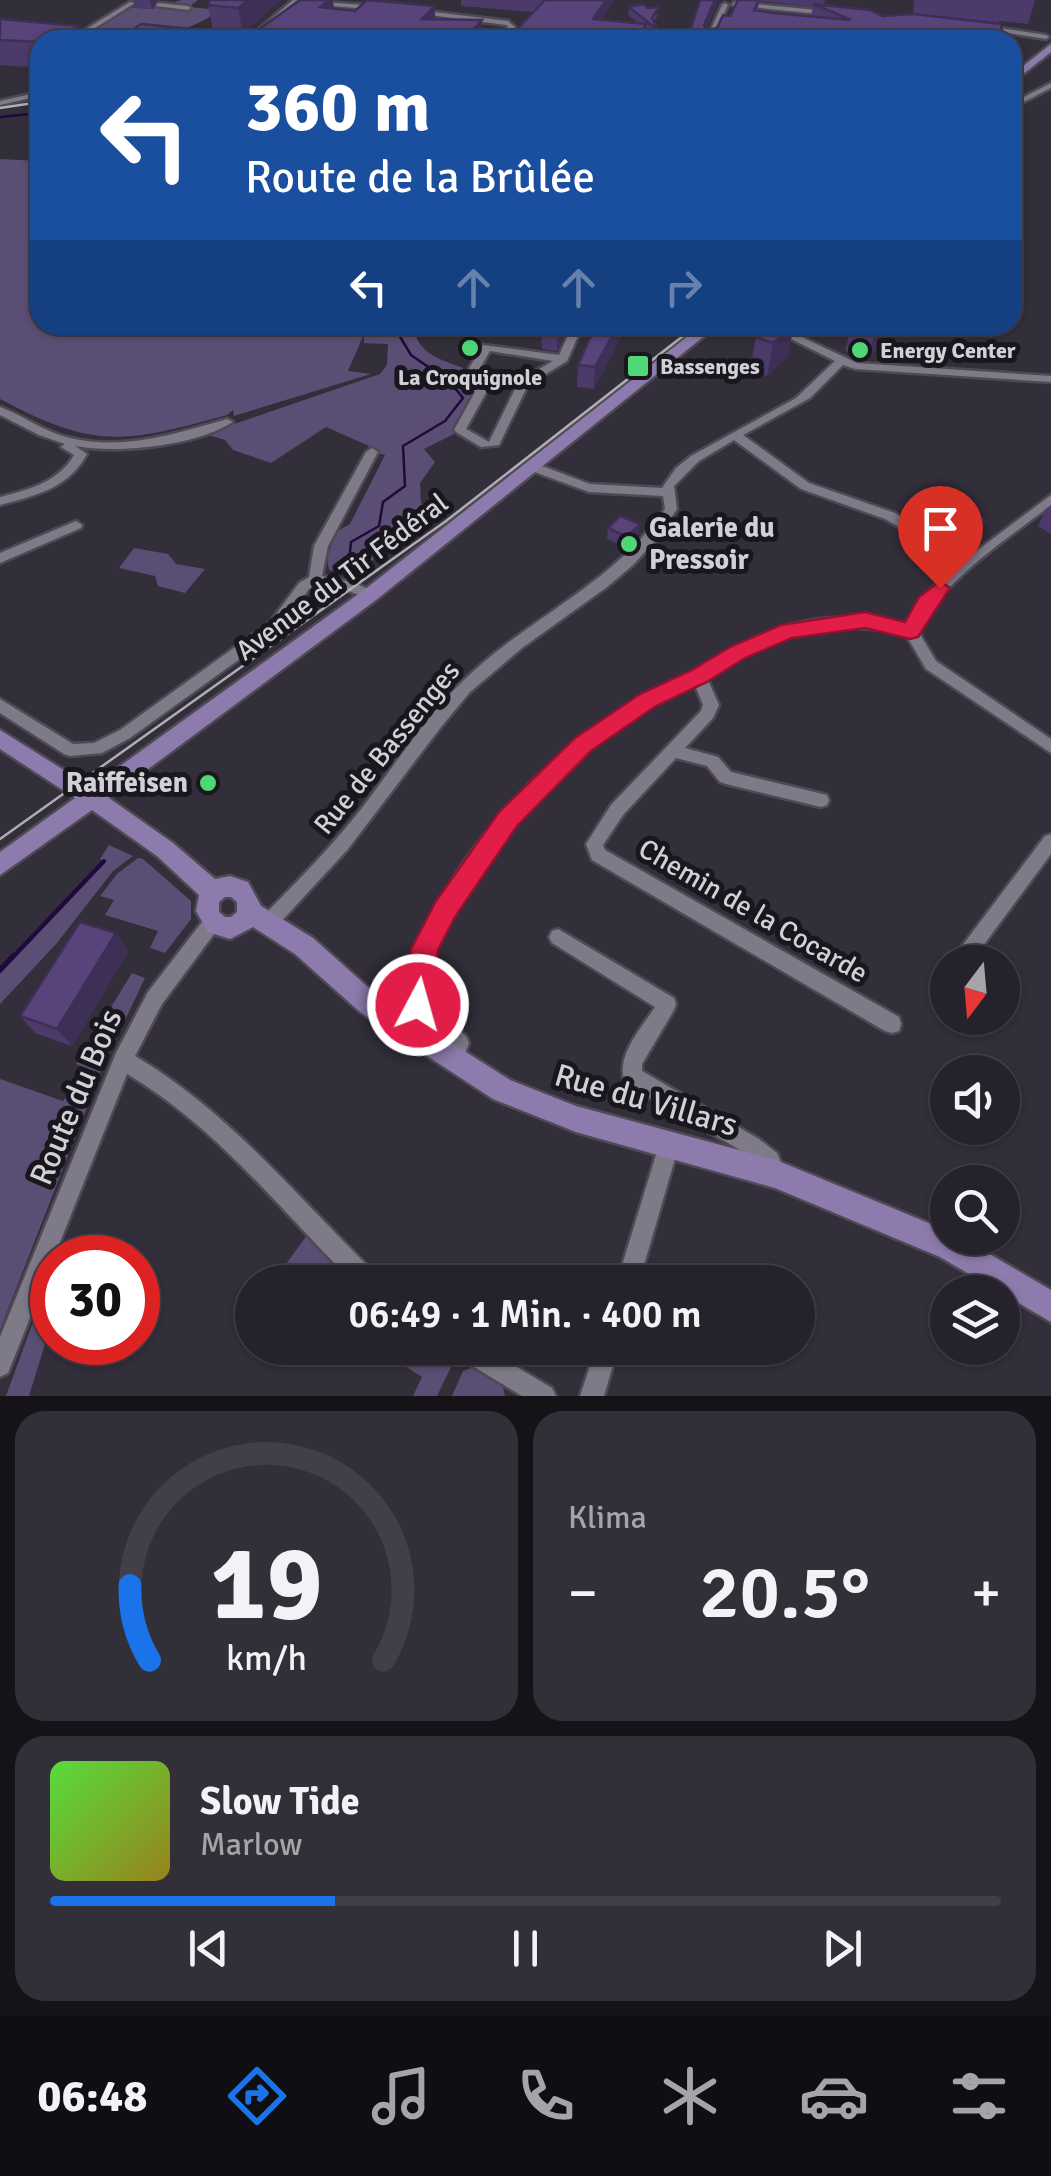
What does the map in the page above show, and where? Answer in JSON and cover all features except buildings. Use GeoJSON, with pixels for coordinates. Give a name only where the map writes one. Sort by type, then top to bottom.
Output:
{"type":"FeatureCollection","features":[{"type":"Feature","properties":{"kind":"main road"},"geometry":{"type":"LineString","coordinates":[[1022,69],[1048,41]]}},
{"type":"Feature","properties":{"kind":"main road","name":"Avenue du Tir Fédéral"},"geometry":{"type":"LineString","coordinates":[[0,865],[370,596],[698,335]]}},
{"type":"Feature","properties":{"kind":"main road"},"geometry":{"type":"LineString","coordinates":[[0,738],[93,800],[197,876],[214,894]]}},
{"type":"Feature","properties":{"kind":"main road"},"geometry":{"type":"LineString","coordinates":[[228,888],[241,889],[260,916],[232,926],[212,924],[205,910],[214,894],[228,888]]}},
{"type":"Feature","properties":{"kind":"main road","name":"Rue du Villars"},"geometry":{"type":"LineString","coordinates":[[260,916],[369,1004],[453,1062],[540,1107],[776,1174],[950,1247],[1051,1307]]}},
{"type":"Feature","properties":{"kind":"street"},"geometry":{"type":"LineString","coordinates":[[261,30],[297,0],[383,9]]}},
{"type":"Feature","properties":{"kind":"street"},"geometry":{"type":"LineString","coordinates":[[87,30],[132,3]]}},
{"type":"Feature","properties":{"kind":"street"},"geometry":{"type":"LineString","coordinates":[[713,30],[729,5],[838,14]]}},
{"type":"Feature","properties":{"kind":"street"},"geometry":{"type":"LineString","coordinates":[[158,6],[188,8]]}},
{"type":"Feature","properties":{"kind":"street"},"geometry":{"type":"LineString","coordinates":[[413,12],[508,22],[512,27],[509,30]]}},
{"type":"Feature","properties":{"kind":"street"},"geometry":{"type":"LineString","coordinates":[[971,26],[990,30]]}},
{"type":"Feature","properties":{"kind":"street"},"geometry":{"type":"LineString","coordinates":[[1022,37],[1048,41]]}},
{"type":"Feature","properties":{"kind":"street"},"geometry":{"type":"LineString","coordinates":[[1022,100],[1051,84]]}},
{"type":"Feature","properties":{"kind":"street"},"geometry":{"type":"LineString","coordinates":[[0,103],[30,96]]}},
{"type":"Feature","properties":{"kind":"street"},"geometry":{"type":"LineString","coordinates":[[563,358],[488,347],[468,380],[481,391],[460,430],[490,443],[524,381],[563,358],[573,335]]}},
{"type":"Feature","properties":{"kind":"street"},"geometry":{"type":"LineString","coordinates":[[787,335],[840,362],[872,369],[1051,379]]}},
{"type":"Feature","properties":{"kind":"street","name":"Rue de Bassenges"},"geometry":{"type":"LineString","coordinates":[[260,916],[352,832],[463,690],[500,654],[583,599],[653,535],[671,509],[668,492],[676,475],[718,445],[800,400],[840,362]]}},
{"type":"Feature","properties":{"kind":"street"},"geometry":{"type":"LineString","coordinates":[[0,410],[52,437],[87,444],[174,440],[228,422]]}},
{"type":"Feature","properties":{"kind":"street"},"geometry":{"type":"LineString","coordinates":[[738,437],[805,486],[890,516],[920,535]]}},
{"type":"Feature","properties":{"kind":"street"},"geometry":{"type":"LineString","coordinates":[[0,501],[36,490],[66,474],[81,454],[66,447]]}},
{"type":"Feature","properties":{"kind":"street"},"geometry":{"type":"LineString","coordinates":[[315,580],[320,546],[372,452]]}},
{"type":"Feature","properties":{"kind":"street"},"geometry":{"type":"LineString","coordinates":[[532,467],[589,488],[668,492]]}},
{"type":"Feature","properties":{"kind":"street"},"geometry":{"type":"LineString","coordinates":[[910,631],[926,602],[951,577],[1051,499]]}},
{"type":"Feature","properties":{"kind":"street"},"geometry":{"type":"LineString","coordinates":[[0,558],[76,525]]}},
{"type":"Feature","properties":{"kind":"street"},"geometry":{"type":"LineString","coordinates":[[0,705],[70,750],[96,749],[125,734],[275,626],[304,586],[315,580],[347,585],[370,596]]}},
{"type":"Feature","properties":{"kind":"street"},"geometry":{"type":"LineString","coordinates":[[453,1062],[460,1044],[418,1005],[425,949],[477,860],[508,819],[583,745],[648,700],[762,640],[810,626],[865,620],[910,631],[932,665],[1051,747]]}},
{"type":"Feature","properties":{"kind":"street","name":"Chemin de la Cocarde"},"geometry":{"type":"LineString","coordinates":[[700,676],[711,705],[708,714],[617,810],[594,844],[598,855],[892,1024]]}},
{"type":"Feature","properties":{"kind":"street"},"geometry":{"type":"LineString","coordinates":[[673,751],[712,761],[726,777],[744,784],[821,800]]}},
{"type":"Feature","properties":{"kind":"street"},"geometry":{"type":"LineString","coordinates":[[973,945],[1051,840]]}},
{"type":"Feature","properties":{"kind":"street","name":"Route du Bois"},"geometry":{"type":"LineString","coordinates":[[0,1364],[123,1060],[155,998],[212,924]]}},
{"type":"Feature","properties":{"kind":"street"},"geometry":{"type":"LineString","coordinates":[[558,937],[667,1004],[632,1062],[632,1076],[752,1146],[770,1160],[776,1174]]}},
{"type":"Feature","properties":{"kind":"street"},"geometry":{"type":"LineString","coordinates":[[123,1060],[157,1078],[256,1164],[352,1265]]}},
{"type":"Feature","properties":{"kind":"street"},"geometry":{"type":"LineString","coordinates":[[633,1265],[669,1145]]}},
{"type":"Feature","properties":{"kind":"street"},"geometry":{"type":"LineString","coordinates":[[492,1365],[544,1396]]}},
{"type":"Feature","properties":{"kind":"street"},"geometry":{"type":"LineString","coordinates":[[592,1396],[602,1365]]}},
{"type":"Feature","properties":{"kind":"shaded area"},"geometry":{"type":"Polygon","coordinates":[[[182,0],[198,0],[189,7],[220,10],[180,30],[86,30],[126,7],[152,9],[182,0]]]}},
{"type":"Feature","properties":{"kind":"shaded area"},"geometry":{"type":"Polygon","coordinates":[[[0,159],[30,160],[30,335],[364,335],[348,371],[371,374],[234,416],[233,410],[227,415],[135,436],[111,437],[61,427],[0,399],[0,159]]]}},
{"type":"Feature","properties":{"kind":"shaded area"},"geometry":{"type":"Polygon","coordinates":[[[364,335],[415,335],[438,358],[463,368],[462,380],[475,398],[454,434],[424,449],[435,462],[420,483],[421,503],[441,513],[352,574],[329,570],[327,558],[336,532],[350,524],[385,455],[367,451],[369,446],[326,427],[271,463],[233,450],[225,440],[205,434],[380,374],[387,365],[388,344],[364,343],[364,335]]]}},
{"type":"Feature","properties":{"kind":"shaded area"},"geometry":{"type":"Polygon","coordinates":[[[134,548],[168,554],[176,564],[205,569],[185,593],[158,586],[155,576],[119,568],[134,548]]]}},
{"type":"Feature","properties":{"kind":"shaded area"},"geometry":{"type":"Polygon","coordinates":[[[109,845],[133,856],[113,871],[57,943],[0,1004],[0,974],[105,863],[100,859],[109,845]]]}},
{"type":"Feature","properties":{"kind":"shaded area"},"geometry":{"type":"Polygon","coordinates":[[[138,858],[191,901],[191,919],[165,953],[150,948],[158,931],[105,915],[114,900],[100,896],[117,874],[138,858]]]}},
{"type":"Feature","properties":{"kind":"shaded area"},"geometry":{"type":"Polygon","coordinates":[[[132,973],[145,978],[100,1073],[76,1064],[132,973]]]}},
{"type":"Feature","properties":{"kind":"shaded area"},"geometry":{"type":"Polygon","coordinates":[[[0,1079],[63,1101],[75,1086],[67,1101],[75,1104],[85,1087],[94,1089],[37,1235],[30,1235],[30,1253],[0,1330],[0,1079]]]}},
{"type":"Feature","properties":{"kind":"shaded area"},"geometry":{"type":"Polygon","coordinates":[[[310,1231],[339,1265],[285,1265],[310,1231]]]}},
{"type":"Feature","properties":{"kind":"shaded area"},"geometry":{"type":"Polygon","coordinates":[[[30,1330],[30,1365],[39,1365],[29,1396],[6,1396],[30,1330]]]}},
{"type":"Feature","properties":{"kind":"shaded area"},"geometry":{"type":"Polygon","coordinates":[[[403,1365],[452,1365],[437,1396],[413,1396],[422,1377],[403,1365]]]}},
{"type":"Feature","properties":{"kind":"shaded area"},"geometry":{"type":"Polygon","coordinates":[[[474,1367],[501,1379],[505,1396],[452,1396],[463,1371],[474,1367]]]}},
{"type":"Feature","properties":{"kind":"waterway"},"geometry":{"type":"LineString","coordinates":[[0,117],[30,114]]}},
{"type":"Feature","properties":{"kind":"waterway"},"geometry":{"type":"LineString","coordinates":[[349,562],[351,542],[379,526],[383,502],[405,486],[403,446],[445,421],[463,398],[450,382],[411,355],[399,335]]}},
{"type":"Feature","properties":{"kind":"waterway"},"geometry":{"type":"LineString","coordinates":[[11,959],[104,861]]}},
{"type":"Feature","properties":{"kind":"waterway"},"geometry":{"type":"LineString","coordinates":[[0,970],[13,956]]}},
{"type":"Feature","properties":{"kind":"tram line"},"geometry":{"type":"LineString","coordinates":[[0,108],[30,104]]}},
{"type":"Feature","properties":{"kind":"tram line"},"geometry":{"type":"LineString","coordinates":[[0,839],[446,521],[684,335]]}},
{"type":"Feature","properties":{"kind":"place","name":"La Croquignole"},"geometry":{"type":"Point","coordinates":[470,348]}},
{"type":"Feature","properties":{"kind":"place","name":"Energy Center"},"geometry":{"type":"Point","coordinates":[860,350]}},
{"type":"Feature","properties":{"kind":"place","name":"Bassenges"},"geometry":{"type":"Point","coordinates":[638,366]}},
{"type":"Feature","properties":{"kind":"place","name":"Galerie du Pressoir"},"geometry":{"type":"Point","coordinates":[629,544]}},
{"type":"Feature","properties":{"kind":"place","name":"Raiffeisen"},"geometry":{"type":"Point","coordinates":[208,783]}},
{"type":"Feature","properties":{"kind":"route"},"geometry":{"type":"LineString","coordinates":[[418,1005],[425,949],[477,860],[508,819],[583,745],[648,700],[700,676],[737,652],[789,630],[865,620],[910,631],[926,602],[940,588]]}}]}
